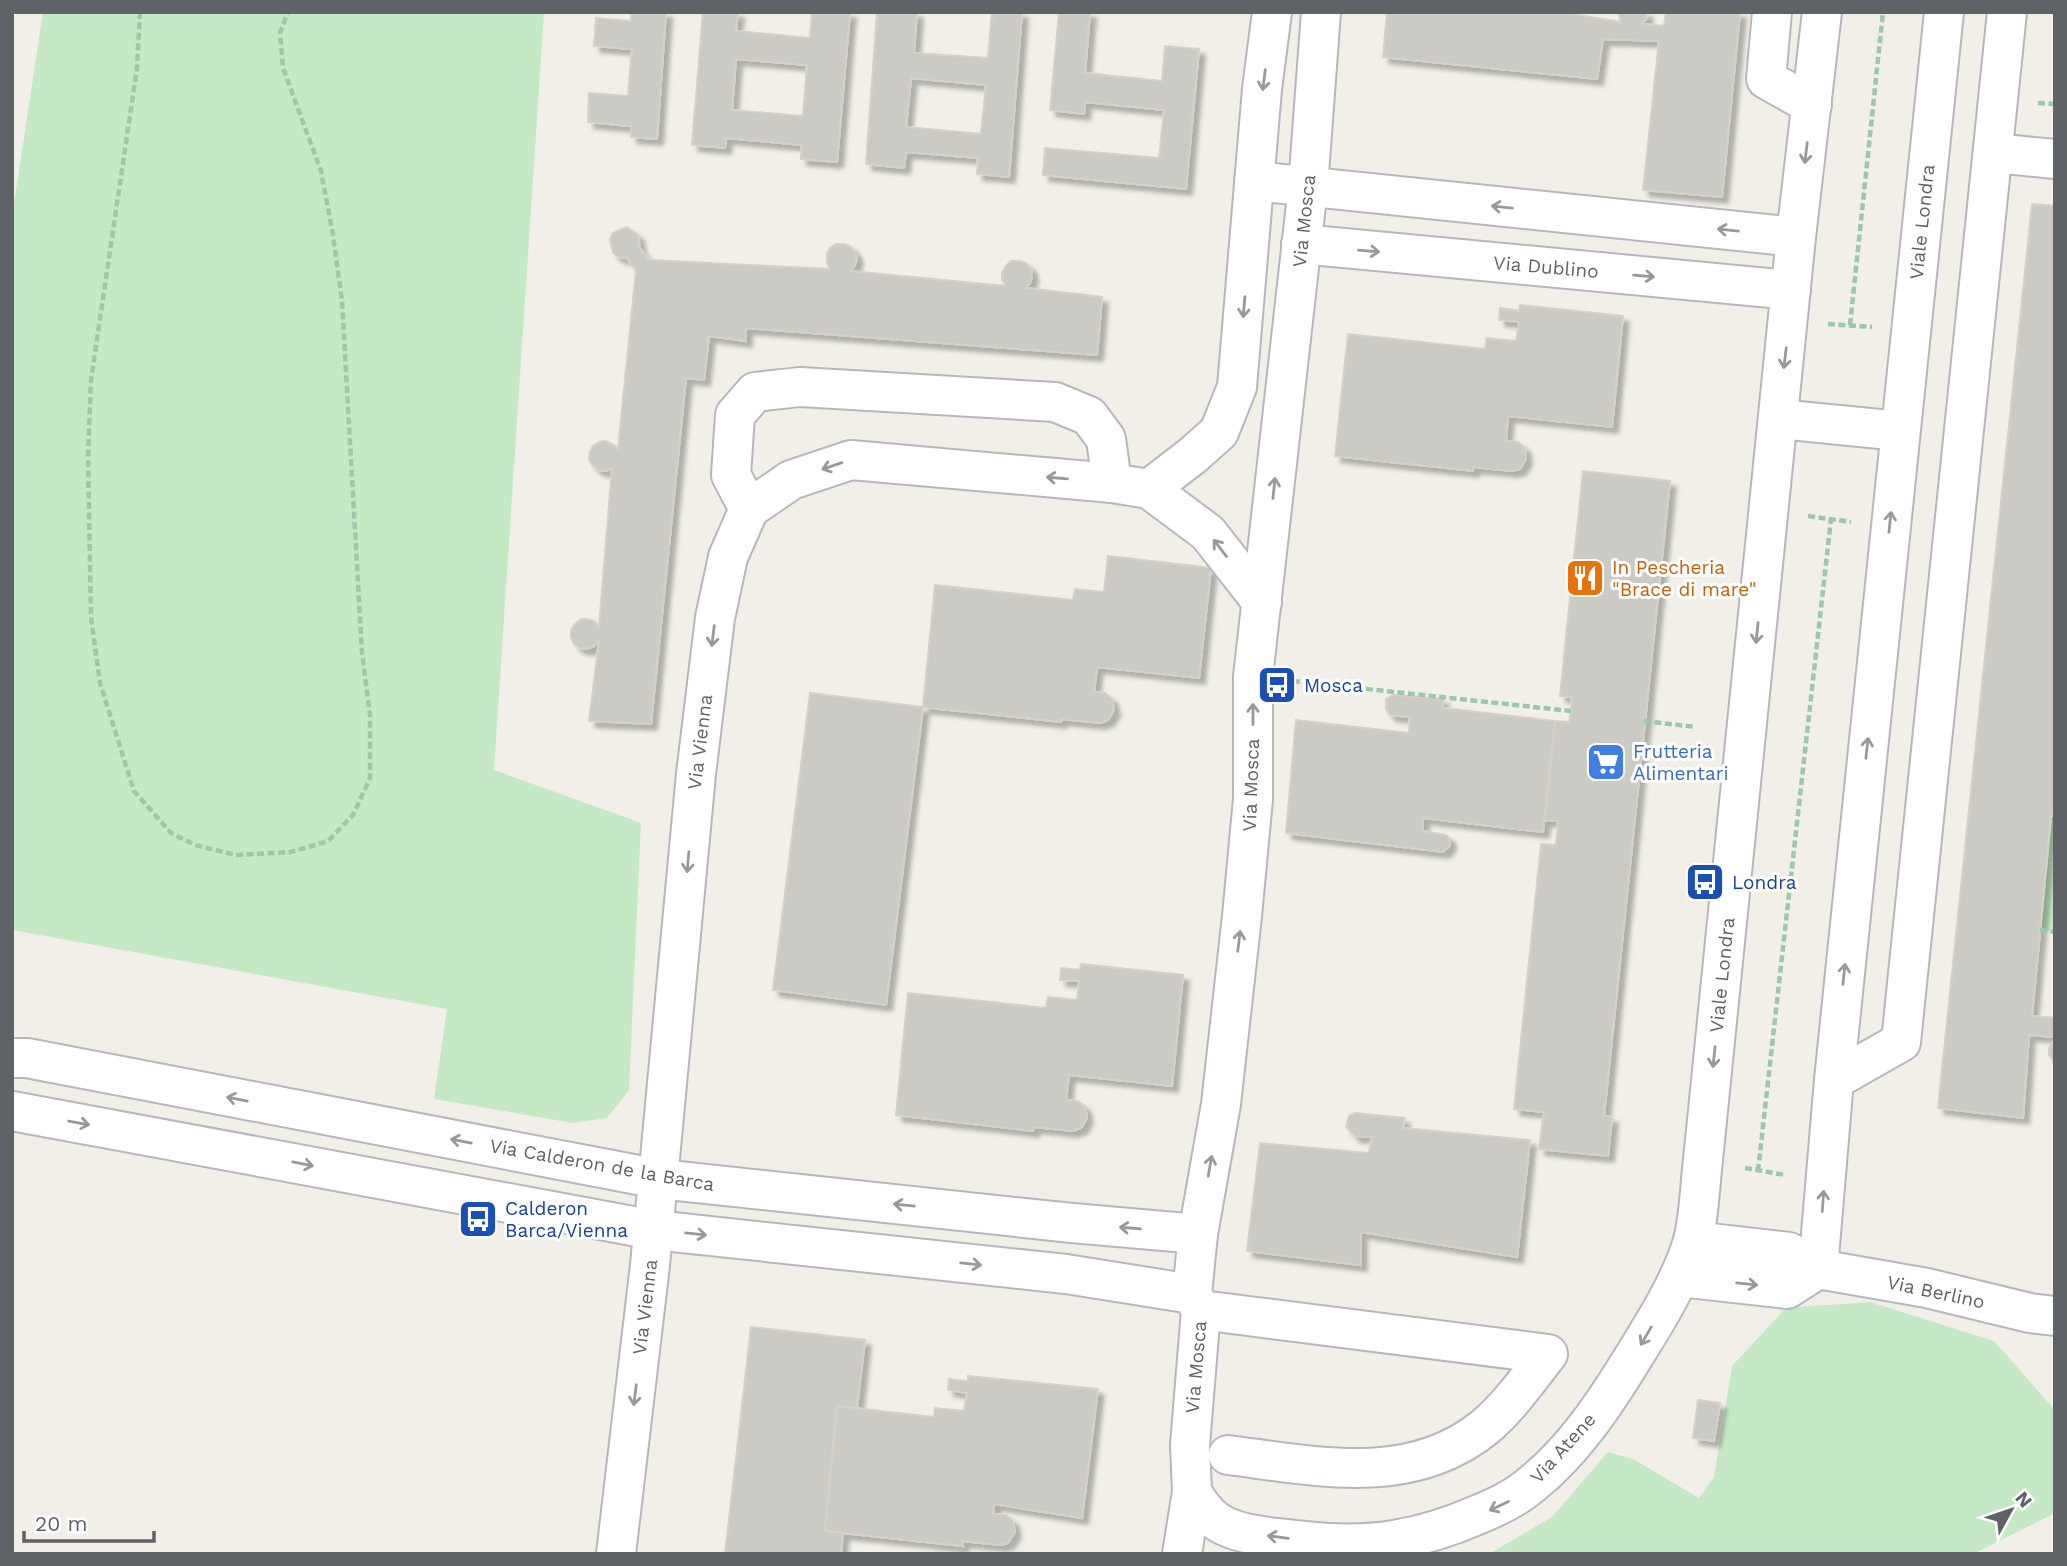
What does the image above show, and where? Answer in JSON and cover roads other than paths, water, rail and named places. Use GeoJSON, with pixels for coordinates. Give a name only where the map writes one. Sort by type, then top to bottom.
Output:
{"type":"FeatureCollection","features":[{"type":"Feature","properties":{"kind":"street"},"geometry":{"type":"LineString","coordinates":[[1149,489],[1219,432],[1237,387],[1262,89],[1272,12]]}},
{"type":"Feature","properties":{"kind":"street","name":"Via Mosca"},"geometry":{"type":"LineString","coordinates":[[1182,1554],[1192,1492],[1190,1445],[1198,1234],[1220,1104],[1242,916],[1253,799],[1253,677],[1308,187],[1321,12]]}},
{"type":"Feature","properties":{"kind":"street"},"geometry":{"type":"LineString","coordinates":[[1772,12],[1766,79],[1812,105]]}},
{"type":"Feature","properties":{"kind":"street","name":"Viale Londra"},"geometry":{"type":"LineString","coordinates":[[1679,1277],[1693,1241],[1703,1160],[1777,419],[1822,12]]}},
{"type":"Feature","properties":{"kind":"street","name":"Viale Londra"},"geometry":{"type":"LineString","coordinates":[[1818,1269],[1834,1080],[1944,12]]}},
{"type":"Feature","properties":{"kind":"street"},"geometry":{"type":"LineString","coordinates":[[1834,1080],[1901,1042],[2007,12]]}},
{"type":"Feature","properties":{"kind":"street"},"geometry":{"type":"LineString","coordinates":[[1993,153],[2055,159]]}},
{"type":"Feature","properties":{"kind":"street"},"geometry":{"type":"LineString","coordinates":[[1254,181],[1796,237]]}},
{"type":"Feature","properties":{"kind":"street","name":"Via Dublino"},"geometry":{"type":"LineString","coordinates":[[1301,244],[1790,305]]}},
{"type":"Feature","properties":{"kind":"street"},"geometry":{"type":"LineString","coordinates":[[1112,483],[1106,439],[1089,415],[1055,402],[800,387],[755,392],[735,415],[731,475],[748,509],[791,480],[851,460],[1112,483],[1149,489],[1208,533],[1262,603]]}},
{"type":"Feature","properties":{"kind":"street"},"geometry":{"type":"LineString","coordinates":[[1777,419],[1900,431]]}},
{"type":"Feature","properties":{"kind":"street","name":"Via Vienna"},"geometry":{"type":"LineString","coordinates":[[616,1554],[654,1230],[696,774],[715,618],[728,557],[748,509]]}},
{"type":"Feature","properties":{"kind":"street","name":"Via Calderon de la Barca"},"geometry":{"type":"LineString","coordinates":[[12,1058],[27,1058],[659,1179],[1198,1234]]}},
{"type":"Feature","properties":{"kind":"street"},"geometry":{"type":"LineString","coordinates":[[12,1111],[654,1230],[1066,1274],[1197,1302],[1548,1354],[1511,1401],[1485,1427],[1455,1447],[1421,1461],[1386,1467],[1356,1468],[1228,1455]]}},
{"type":"Feature","properties":{"kind":"street","name":"Via Berlino"},"geometry":{"type":"LineString","coordinates":[[1693,1241],[1789,1252],[1818,1269],[1927,1288],[2046,1320]]}},
{"type":"Feature","properties":{"kind":"street"},"geometry":{"type":"LineString","coordinates":[[1679,1277],[1787,1289],[1818,1269]]}},
{"type":"Feature","properties":{"kind":"street","name":"Via Atene"},"geometry":{"type":"LineString","coordinates":[[1192,1492],[1217,1522],[1254,1534],[1317,1542],[1392,1541],[1419,1536],[1451,1526],[1505,1503],[1535,1482],[1574,1443],[1621,1378],[1679,1277]]}},
{"type":"Feature","properties":{"kind":"place","name":"In Pescheria \"Brace di mare\""},"geometry":{"type":"Point","coordinates":[1585,578]}},
{"type":"Feature","properties":{"kind":"place","name":"Mosca"},"geometry":{"type":"Point","coordinates":[1277,685]}},
{"type":"Feature","properties":{"kind":"place","name":"Frutteria Alimentari"},"geometry":{"type":"Point","coordinates":[1606,762]}},
{"type":"Feature","properties":{"kind":"place","name":"Londra"},"geometry":{"type":"Point","coordinates":[1705,882]}},
{"type":"Feature","properties":{"kind":"place","name":"Calderon Barca/Vienna"},"geometry":{"type":"Point","coordinates":[478,1219]}}]}
